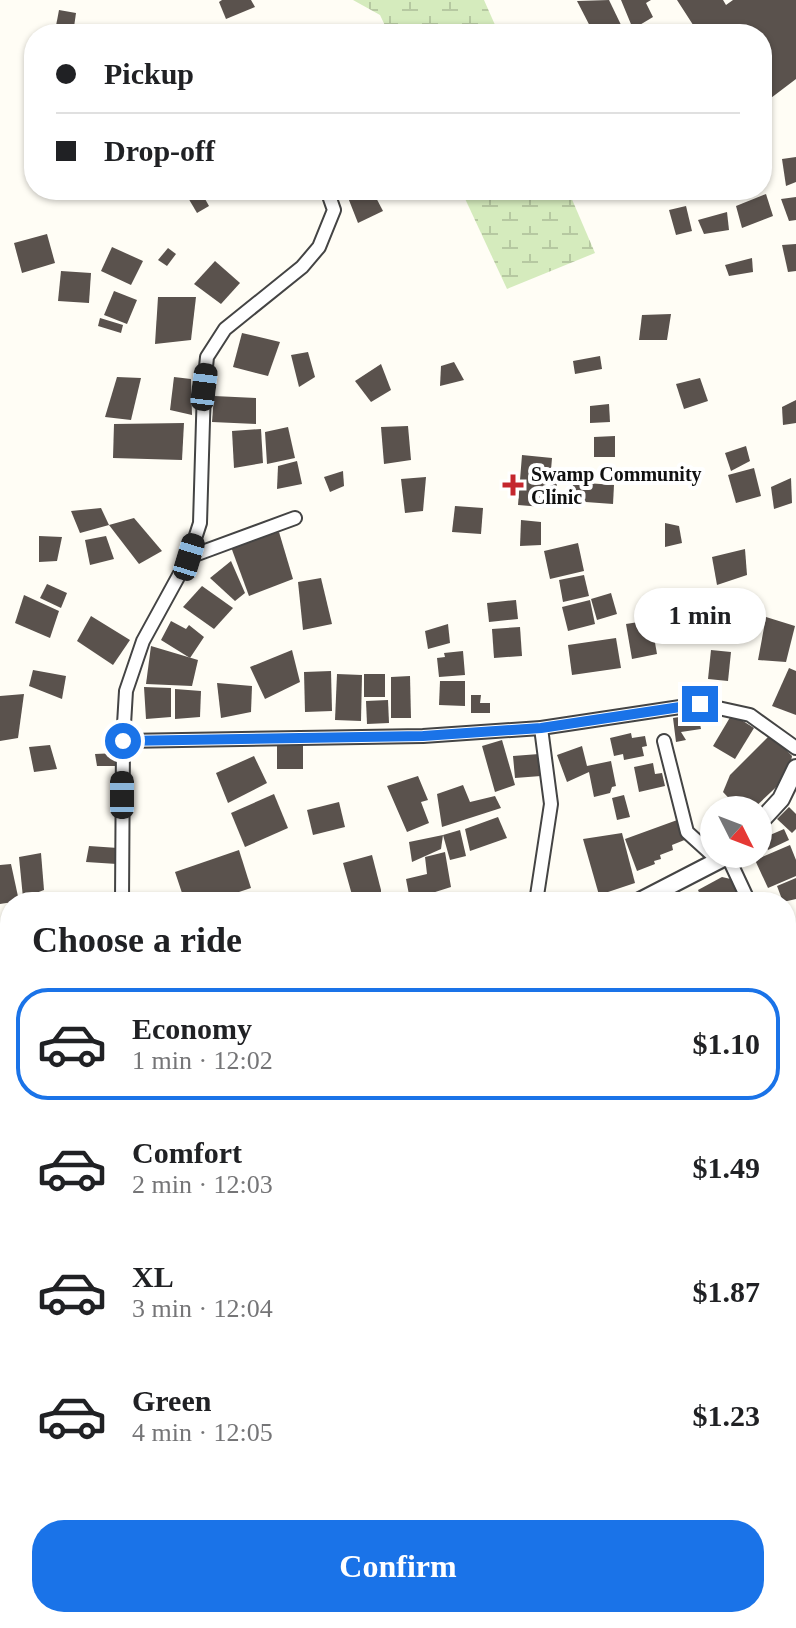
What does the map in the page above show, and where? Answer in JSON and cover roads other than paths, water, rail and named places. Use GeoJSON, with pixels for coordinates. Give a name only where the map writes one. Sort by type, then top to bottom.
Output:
{"type":"FeatureCollection","features":[{"type":"Feature","properties":{"kind":"street"},"geometry":{"type":"LineString","coordinates":[[122,892],[126,691],[143,641],[189,557],[200,523],[207,357],[225,329],[302,267],[319,247],[334,210],[330,200]]}},
{"type":"Feature","properties":{"kind":"street"},"geometry":{"type":"LineString","coordinates":[[189,557],[295,518]]}},
{"type":"Feature","properties":{"kind":"street"},"geometry":{"type":"LineString","coordinates":[[123,741],[423,736],[541,728],[700,704],[750,715],[796,748]]}},
{"type":"Feature","properties":{"kind":"street"},"geometry":{"type":"LineString","coordinates":[[538,892],[551,804],[541,728]]}},
{"type":"Feature","properties":{"kind":"street"},"geometry":{"type":"LineString","coordinates":[[664,741],[687,832],[700,840]]}},
{"type":"Feature","properties":{"kind":"street"},"geometry":{"type":"LineString","coordinates":[[772,809],[781,799],[796,768]]}},
{"type":"Feature","properties":{"kind":"street"},"geometry":{"type":"LineString","coordinates":[[658,892],[704,868]]}},
{"type":"Feature","properties":{"kind":"street"},"geometry":{"type":"LineString","coordinates":[[732,868],[744,892]]}},
{"type":"Feature","properties":{"kind":"place","name":"Swamp Community Clinic"},"geometry":{"type":"Point","coordinates":[513,485]}}]}
